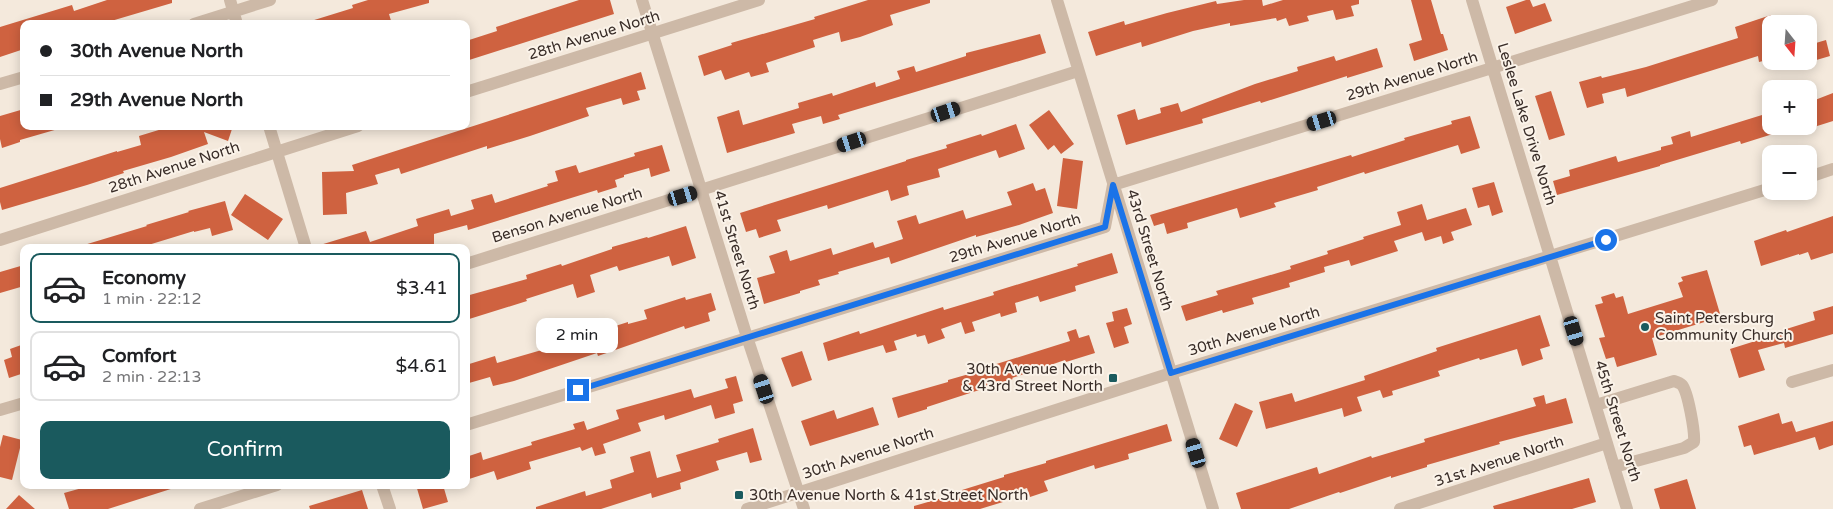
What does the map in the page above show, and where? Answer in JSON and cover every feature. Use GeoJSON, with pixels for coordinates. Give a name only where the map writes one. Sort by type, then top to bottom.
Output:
{"type":"FeatureCollection","features":[{"type":"Feature","properties":{"kind":"street"},"geometry":{"type":"LineString","coordinates":[[207,20],[270,0]]}},
{"type":"Feature","properties":{"kind":"street","name":"41st Street North"},"geometry":{"type":"LineString","coordinates":[[642,0],[747,337],[804,509]]}},
{"type":"Feature","properties":{"kind":"street","name":"28th Avenue North"},"geometry":{"type":"LineString","coordinates":[[470,91],[759,0]]}},
{"type":"Feature","properties":{"kind":"street","name":"43rd Street North"},"geometry":{"type":"LineString","coordinates":[[1057,0],[1213,509]]}},
{"type":"Feature","properties":{"kind":"street","name":"Leslee Lake Drive North"},"geometry":{"type":"LineString","coordinates":[[1472,0],[1552,257]]}},
{"type":"Feature","properties":{"kind":"street","name":"29th Avenue North"},"geometry":{"type":"LineString","coordinates":[[470,425],[1105,227],[1113,185],[1712,0]]}},
{"type":"Feature","properties":{"kind":"street","name":"Benson Avenue North"},"geometry":{"type":"LineString","coordinates":[[470,263],[1078,70]]}},
{"type":"Feature","properties":{"kind":"street"},"geometry":{"type":"LineString","coordinates":[[0,84],[20,78]]}},
{"type":"Feature","properties":{"kind":"street"},"geometry":{"type":"LineString","coordinates":[[270,130],[305,244]]}},
{"type":"Feature","properties":{"kind":"street","name":"28th Avenue North"},"geometry":{"type":"LineString","coordinates":[[0,240],[346,130]]}},
{"type":"Feature","properties":{"kind":"street"},"geometry":{"type":"LineString","coordinates":[[1817,174],[1833,169]]}},
{"type":"Feature","properties":{"kind":"street","name":"30th Avenue North"},"geometry":{"type":"LineString","coordinates":[[747,509],[1171,373],[1762,191]]}},
{"type":"Feature","properties":{"kind":"street","name":"45th Street North"},"geometry":{"type":"LineString","coordinates":[[1552,257],[1627,509]]}},
{"type":"Feature","properties":{"kind":"street"},"geometry":{"type":"LineString","coordinates":[[1792,382],[1833,370]]}},
{"type":"Feature","properties":{"kind":"street"},"geometry":{"type":"LineString","coordinates":[[1596,405],[1674,381],[1682,385],[1687,397],[1695,434],[1694,442],[1684,448],[1614,467]]}},
{"type":"Feature","properties":{"kind":"street"},"geometry":{"type":"LineString","coordinates":[[0,410],[20,404]]}},
{"type":"Feature","properties":{"kind":"street","name":"31st Avenue North"},"geometry":{"type":"LineString","coordinates":[[1400,509],[1607,443]]}},
{"type":"Feature","properties":{"kind":"street"},"geometry":{"type":"LineString","coordinates":[[200,509],[264,489]]}},
{"type":"Feature","properties":{"kind":"street"},"geometry":{"type":"LineString","coordinates":[[383,489],[390,509]]}},
{"type":"Feature","properties":{"kind":"building"},"geometry":{"type":"Polygon","coordinates":[[[107,0],[172,0],[172,3],[115,20],[23,20],[72,5],[74,11],[107,0]]]}},
{"type":"Feature","properties":{"kind":"building"},"geometry":{"type":"Polygon","coordinates":[[[368,0],[429,0],[429,3],[389,14],[391,20],[314,20],[353,8],[352,5],[368,0]]]}},
{"type":"Feature","properties":{"kind":"building"},"geometry":{"type":"Polygon","coordinates":[[[579,0],[610,0],[614,14],[470,60],[470,40],[497,31],[496,27],[579,0]]]}},
{"type":"Feature","properties":{"kind":"building"},"geometry":{"type":"Polygon","coordinates":[[[868,0],[930,0],[930,3],[890,15],[893,25],[860,37],[841,42],[839,32],[813,40],[815,47],[766,63],[769,72],[751,77],[749,72],[725,80],[721,70],[704,76],[698,56],[732,45],[731,43],[815,19],[814,17],[868,0]]]}},
{"type":"Feature","properties":{"kind":"building"},"geometry":{"type":"Polygon","coordinates":[[[1244,0],[1262,0],[1263,6],[1283,0],[1359,0],[1359,4],[1351,6],[1354,16],[1336,20],[1333,10],[1307,16],[1309,21],[1289,26],[1286,18],[1277,21],[1276,18],[1230,26],[1230,23],[1193,31],[1142,47],[1141,42],[1096,56],[1088,32],[1124,21],[1125,25],[1216,1],[1217,4],[1244,0]]]}},
{"type":"Feature","properties":{"kind":"building"},"geometry":{"type":"Polygon","coordinates":[[[1411,0],[1431,0],[1448,50],[1414,61],[1409,44],[1422,40],[1411,0]]]}},
{"type":"Feature","properties":{"kind":"building"},"geometry":{"type":"Polygon","coordinates":[[[1530,0],[1533,7],[1545,3],[1552,21],[1515,34],[1506,7],[1530,0]]]}},
{"type":"Feature","properties":{"kind":"building"},"geometry":{"type":"Polygon","coordinates":[[[1762,18],[1762,61],[1759,62],[1758,56],[1627,97],[1625,88],[1602,94],[1604,103],[1587,108],[1579,82],[1646,67],[1738,38],[1735,27],[1762,18]]]}},
{"type":"Feature","properties":{"kind":"building"},"geometry":{"type":"Polygon","coordinates":[[[20,21],[20,50],[0,57],[0,27],[20,21]]]}},
{"type":"Feature","properties":{"kind":"building"},"geometry":{"type":"Polygon","coordinates":[[[1040,34],[1046,53],[838,115],[840,119],[823,124],[821,116],[792,124],[795,133],[727,153],[717,117],[739,110],[743,125],[799,108],[798,103],[832,93],[833,96],[875,82],[876,87],[900,79],[897,71],[914,66],[916,72],[966,56],[966,53],[1040,34]]]}},
{"type":"Feature","properties":{"kind":"building"},"geometry":{"type":"Polygon","coordinates":[[[1826,40],[1830,56],[1818,60],[1818,42],[1826,40]]]}},
{"type":"Feature","properties":{"kind":"building"},"geometry":{"type":"Polygon","coordinates":[[[1377,48],[1383,67],[1347,78],[1347,76],[1261,103],[1260,101],[1202,119],[1203,123],[1126,145],[1117,115],[1135,109],[1138,120],[1161,113],[1160,108],[1178,103],[1181,112],[1255,84],[1298,71],[1297,67],[1334,56],[1336,61],[1377,48]]]}},
{"type":"Feature","properties":{"kind":"building"},"geometry":{"type":"Polygon","coordinates":[[[641,72],[646,89],[637,91],[640,100],[623,105],[621,98],[586,108],[589,116],[530,136],[487,149],[487,146],[401,174],[399,168],[375,175],[378,184],[346,193],[347,214],[323,215],[322,172],[354,171],[352,165],[461,130],[470,130],[470,127],[641,72]]]}},
{"type":"Feature","properties":{"kind":"building"},"geometry":{"type":"Polygon","coordinates":[[[1551,91],[1565,135],[1549,140],[1535,96],[1551,91]]]}},
{"type":"Feature","properties":{"kind":"building"},"geometry":{"type":"Polygon","coordinates":[[[1833,93],[1833,121],[1817,126],[1817,99],[1833,93]]]}},
{"type":"Feature","properties":{"kind":"building"},"geometry":{"type":"Polygon","coordinates":[[[20,110],[20,130],[55,130],[20,140],[20,142],[2,148],[0,116],[20,110]]]}},
{"type":"Feature","properties":{"kind":"building"},"geometry":{"type":"Polygon","coordinates":[[[1049,110],[1074,144],[1061,154],[1054,145],[1048,150],[1029,125],[1049,110]]]}},
{"type":"Feature","properties":{"kind":"building"},"geometry":{"type":"Polygon","coordinates":[[[1762,115],[1762,135],[1770,135],[1741,144],[1740,141],[1557,195],[1553,181],[1570,176],[1569,170],[1616,156],[1618,162],[1661,150],[1661,147],[1673,144],[1671,137],[1690,131],[1691,137],[1762,115]]]}},
{"type":"Feature","properties":{"kind":"building"},"geometry":{"type":"Polygon","coordinates":[[[1470,116],[1480,148],[1461,154],[1458,145],[1317,187],[1318,190],[1274,203],[1276,207],[1240,218],[1237,208],[1187,223],[1188,228],[1167,234],[1164,223],[1154,226],[1150,215],[1351,155],[1352,157],[1405,140],[1404,138],[1452,124],[1451,121],[1470,116]]]}},
{"type":"Feature","properties":{"kind":"building"},"geometry":{"type":"Polygon","coordinates":[[[1016,124],[1025,149],[999,158],[996,150],[938,169],[940,177],[907,186],[909,195],[891,201],[888,190],[828,209],[827,205],[777,220],[781,231],[759,238],[756,229],[746,232],[740,213],[947,148],[946,145],[981,134],[982,136],[1016,124]]]}},
{"type":"Feature","properties":{"kind":"building"},"geometry":{"type":"Polygon","coordinates":[[[159,130],[232,130],[228,141],[204,132],[208,144],[123,171],[124,173],[87,185],[2,210],[0,188],[141,145],[139,136],[159,130]]]}},
{"type":"Feature","properties":{"kind":"building"},"geometry":{"type":"Polygon","coordinates":[[[662,145],[670,171],[651,177],[649,168],[624,175],[624,177],[615,180],[617,187],[598,193],[597,190],[468,230],[467,225],[434,234],[434,244],[323,244],[366,231],[370,242],[418,226],[416,219],[449,209],[451,216],[474,209],[471,200],[492,194],[495,203],[548,186],[547,184],[558,181],[555,171],[576,165],[579,173],[635,156],[634,153],[662,145]]]}},
{"type":"Feature","properties":{"kind":"building"},"geometry":{"type":"Polygon","coordinates":[[[1063,158],[1083,161],[1077,209],[1057,206],[1063,158]]]}},
{"type":"Feature","properties":{"kind":"building"},"geometry":{"type":"Polygon","coordinates":[[[1494,182],[1503,212],[1492,216],[1489,205],[1478,208],[1472,188],[1494,182]]]}},
{"type":"Feature","properties":{"kind":"building"},"geometry":{"type":"Polygon","coordinates":[[[1033,183],[1036,191],[1045,188],[1053,213],[1019,225],[976,237],[976,235],[891,264],[889,257],[838,272],[839,274],[818,280],[820,285],[764,304],[757,278],[775,273],[769,256],[787,250],[790,261],[831,248],[833,255],[873,242],[875,248],[903,239],[897,221],[916,215],[919,224],[963,210],[966,219],[1012,205],[1007,192],[1033,183]]]}},
{"type":"Feature","properties":{"kind":"building"},"geometry":{"type":"Polygon","coordinates":[[[245,194],[283,219],[268,240],[231,215],[245,194]]]}},
{"type":"Feature","properties":{"kind":"building"},"geometry":{"type":"Polygon","coordinates":[[[225,201],[233,230],[212,236],[210,228],[152,244],[87,244],[147,226],[188,211],[225,201]]]}},
{"type":"Feature","properties":{"kind":"building"},"geometry":{"type":"Polygon","coordinates":[[[1422,204],[1427,220],[1466,208],[1472,225],[1451,232],[1454,240],[1443,244],[1441,236],[1425,241],[1422,232],[1394,241],[1398,251],[1351,266],[1349,260],[1324,267],[1325,272],[1289,283],[1290,287],[1252,298],[1254,304],[1223,313],[1222,310],[1186,321],[1181,306],[1218,295],[1216,291],[1291,269],[1290,266],[1328,254],[1327,251],[1401,225],[1397,212],[1422,204]]]}},
{"type":"Feature","properties":{"kind":"building"},"geometry":{"type":"Polygon","coordinates":[[[1833,216],[1833,253],[1811,260],[1808,252],[1761,266],[1754,241],[1833,216]]]}},
{"type":"Feature","properties":{"kind":"building"},"geometry":{"type":"Polygon","coordinates":[[[686,226],[696,258],[672,266],[669,256],[619,271],[617,266],[590,275],[595,292],[577,298],[573,284],[470,319],[470,295],[527,279],[526,275],[561,264],[562,266],[612,249],[612,247],[686,226]]]}},
{"type":"Feature","properties":{"kind":"building"},"geometry":{"type":"Polygon","coordinates":[[[1112,253],[1118,273],[1075,286],[1076,291],[1040,302],[1038,296],[1015,303],[1017,312],[1001,317],[1000,313],[972,322],[975,331],[965,334],[961,322],[941,329],[945,338],[928,344],[925,335],[917,337],[916,334],[894,341],[897,350],[886,353],[883,345],[828,361],[823,343],[859,331],[860,334],[943,307],[944,310],[994,295],[993,292],[1078,266],[1077,264],[1112,253]]]}},
{"type":"Feature","properties":{"kind":"building"},"geometry":{"type":"Polygon","coordinates":[[[20,266],[20,287],[0,293],[0,272],[20,266]]]}},
{"type":"Feature","properties":{"kind":"building","name":"Saint Petersburg Community Church"},"geometry":{"type":"Polygon","coordinates":[[[1707,270],[1721,317],[1652,338],[1657,355],[1617,367],[1614,357],[1606,359],[1599,338],[1605,337],[1595,305],[1603,303],[1601,297],[1614,293],[1616,298],[1623,296],[1628,314],[1683,297],[1678,283],[1683,281],[1681,277],[1707,270]]]}},
{"type":"Feature","properties":{"kind":"building"},"geometry":{"type":"Polygon","coordinates":[[[711,293],[716,310],[708,313],[710,321],[685,329],[684,326],[598,356],[597,353],[514,381],[493,386],[490,377],[470,383],[470,364],[495,356],[497,363],[559,345],[556,337],[588,328],[587,324],[606,318],[609,328],[628,322],[628,324],[647,319],[644,310],[685,297],[686,300],[711,293]]]}},
{"type":"Feature","properties":{"kind":"building"},"geometry":{"type":"Polygon","coordinates":[[[1833,306],[1833,334],[1785,348],[1784,343],[1758,350],[1765,370],[1739,378],[1730,349],[1815,320],[1813,312],[1833,306]]]}},
{"type":"Feature","properties":{"kind":"building"},"geometry":{"type":"Polygon","coordinates":[[[1127,308],[1132,324],[1124,327],[1129,343],[1114,348],[1106,323],[1114,321],[1112,312],[1127,308]]]}},
{"type":"Feature","properties":{"kind":"building"},"geometry":{"type":"Polygon","coordinates":[[[1540,315],[1550,346],[1540,349],[1543,359],[1522,366],[1517,349],[1480,360],[1479,358],[1438,371],[1440,376],[1392,391],[1393,395],[1383,398],[1380,390],[1357,397],[1362,411],[1344,417],[1342,408],[1266,429],[1259,402],[1292,393],[1295,402],[1365,380],[1364,376],[1437,351],[1436,348],[1540,315]]]}},
{"type":"Feature","properties":{"kind":"building"},"geometry":{"type":"Polygon","coordinates":[[[1076,329],[1079,338],[1089,335],[1095,353],[1066,362],[1065,360],[898,418],[892,398],[948,382],[948,380],[1070,341],[1067,332],[1076,329]]]}},
{"type":"Feature","properties":{"kind":"building"},"geometry":{"type":"Polygon","coordinates":[[[20,345],[20,374],[9,378],[4,360],[12,357],[10,349],[20,345]]]}},
{"type":"Feature","properties":{"kind":"building"},"geometry":{"type":"Polygon","coordinates":[[[802,351],[812,380],[792,387],[781,358],[802,351]]]}},
{"type":"Feature","properties":{"kind":"building"},"geometry":{"type":"Polygon","coordinates":[[[736,376],[743,401],[733,404],[735,413],[715,419],[711,405],[665,420],[664,415],[638,423],[641,431],[603,444],[606,453],[595,456],[592,447],[582,451],[580,447],[529,462],[531,469],[497,480],[494,471],[470,479],[470,456],[481,452],[483,460],[532,445],[531,442],[575,429],[573,424],[584,421],[587,430],[619,419],[616,410],[691,389],[694,398],[728,388],[725,379],[736,376]]]}},
{"type":"Feature","properties":{"kind":"building"},"geometry":{"type":"Polygon","coordinates":[[[1544,395],[1546,404],[1566,398],[1573,423],[1499,442],[1500,444],[1339,492],[1289,509],[1241,509],[1236,493],[1317,467],[1319,474],[1371,456],[1372,458],[1425,442],[1424,439],[1536,406],[1533,398],[1544,395]]]}},
{"type":"Feature","properties":{"kind":"building"},"geometry":{"type":"Polygon","coordinates":[[[1235,403],[1253,411],[1237,447],[1219,439],[1235,403]]]}},
{"type":"Feature","properties":{"kind":"building"},"geometry":{"type":"Polygon","coordinates":[[[873,407],[879,425],[810,446],[801,421],[834,410],[837,419],[873,407]]]}},
{"type":"Feature","properties":{"kind":"building"},"geometry":{"type":"Polygon","coordinates":[[[1779,413],[1782,424],[1792,421],[1796,432],[1833,421],[1833,445],[1819,450],[1815,437],[1754,455],[1751,445],[1744,447],[1738,426],[1779,413]]]}},
{"type":"Feature","properties":{"kind":"building"},"geometry":{"type":"Polygon","coordinates":[[[1167,424],[1172,441],[1128,454],[1129,459],[1095,469],[1094,465],[1044,481],[1048,491],[1030,497],[1027,488],[1001,496],[1003,502],[980,509],[914,509],[914,506],[963,492],[962,490],[1004,477],[1004,475],[1167,424]]]}},
{"type":"Feature","properties":{"kind":"building"},"geometry":{"type":"Polygon","coordinates":[[[753,428],[762,460],[750,463],[747,452],[716,461],[719,470],[680,483],[681,489],[652,498],[651,493],[601,509],[536,509],[536,507],[585,491],[586,496],[612,488],[610,480],[634,472],[630,457],[650,451],[657,478],[681,471],[676,455],[719,442],[718,439],[753,428]]]}},
{"type":"Feature","properties":{"kind":"building"},"geometry":{"type":"Polygon","coordinates":[[[3,435],[20,439],[20,448],[12,480],[0,477],[0,447],[3,435]]]}},
{"type":"Feature","properties":{"kind":"building"},"geometry":{"type":"Polygon","coordinates":[[[1589,478],[1596,502],[1572,509],[1494,509],[1493,506],[1589,478]]]}},
{"type":"Feature","properties":{"kind":"building"},"geometry":{"type":"Polygon","coordinates":[[[1687,479],[1696,509],[1660,509],[1654,489],[1687,479]]]}},
{"type":"Feature","properties":{"kind":"building"},"geometry":{"type":"Polygon","coordinates":[[[78,489],[171,489],[108,509],[69,509],[64,493],[78,489]]]}},
{"type":"Feature","properties":{"kind":"building"},"geometry":{"type":"Polygon","coordinates":[[[417,489],[444,489],[448,502],[423,509],[417,489]]]}},
{"type":"Feature","properties":{"kind":"building"},"geometry":{"type":"Polygon","coordinates":[[[362,490],[368,509],[310,509],[309,506],[362,490]]]}},
{"type":"Feature","properties":{"kind":"building"},"geometry":{"type":"Polygon","coordinates":[[[19,495],[35,509],[6,509],[19,495]]]}},
{"type":"Feature","properties":{"kind":"place","name":"Saint Petersburg Community Church"},"geometry":{"type":"Point","coordinates":[1645,327]}},
{"type":"Feature","properties":{"kind":"place","name":"30th Avenue North & 43rd Street North"},"geometry":{"type":"Point","coordinates":[1113,378]}},
{"type":"Feature","properties":{"kind":"place","name":"30th Avenue North & 41st Street North"},"geometry":{"type":"Point","coordinates":[739,495]}},
{"type":"Feature","properties":{"kind":"route"},"geometry":{"type":"LineString","coordinates":[[578,390],[1105,227],[1113,185],[1171,373],[1606,240]]}}]}
